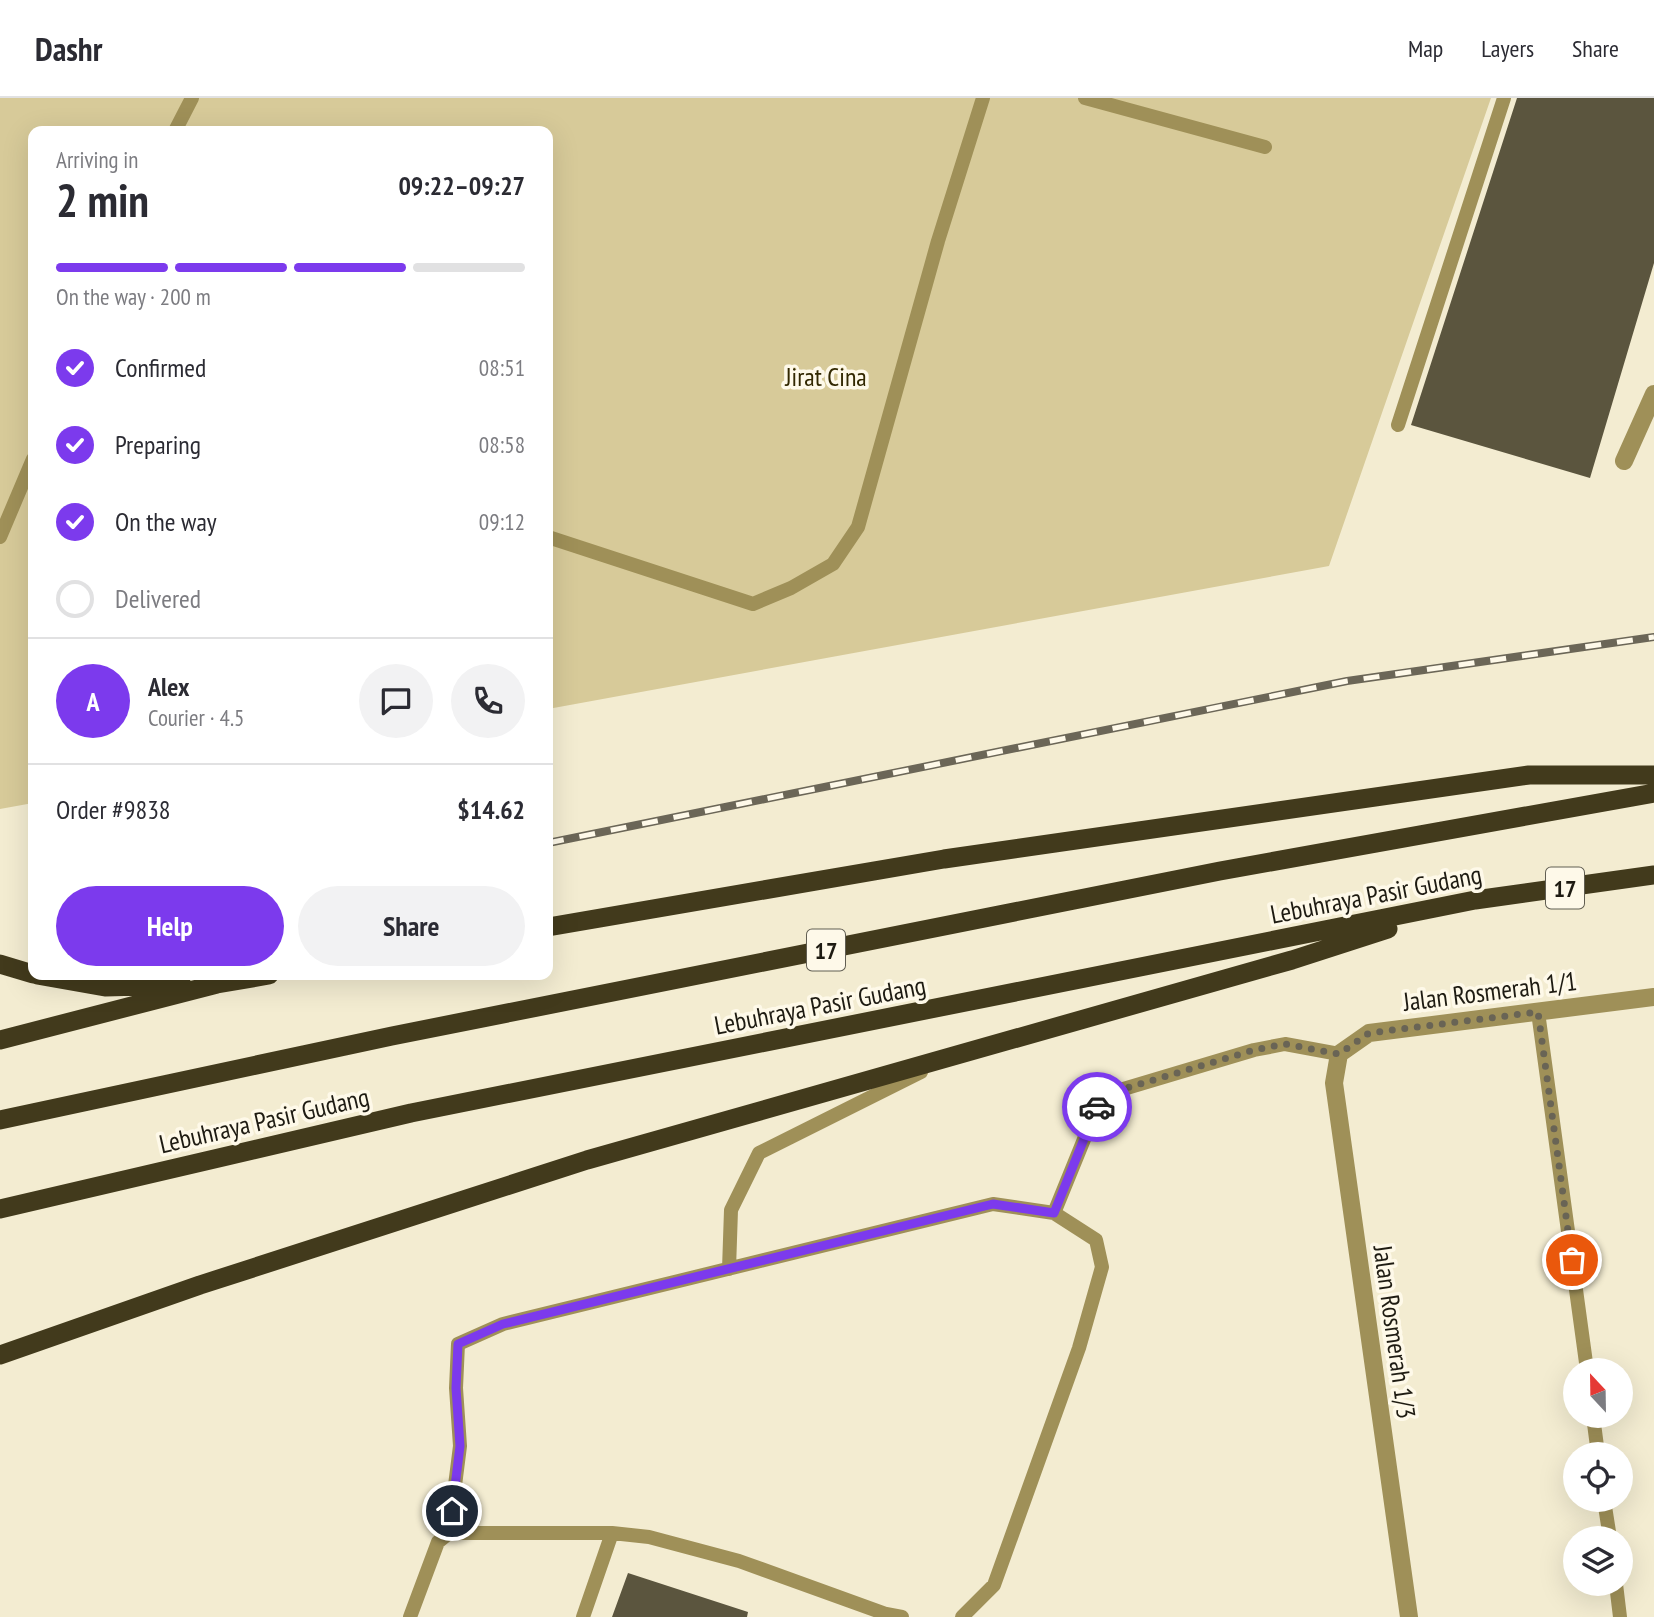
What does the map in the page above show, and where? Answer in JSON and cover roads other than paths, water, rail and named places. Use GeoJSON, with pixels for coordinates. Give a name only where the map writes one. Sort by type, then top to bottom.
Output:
{"type":"FeatureCollection","features":[{"type":"Feature","properties":{"kind":"highway"},"geometry":{"type":"LineString","coordinates":[[553,926],[944,859],[1529,775],[1654,775]]}},
{"type":"Feature","properties":{"kind":"highway","name":"Lebuhraya Pasir Gudang"},"geometry":{"type":"LineString","coordinates":[[0,1120],[392,1036],[1206,874],[1654,793]]}},
{"type":"Feature","properties":{"kind":"highway","name":"Lebuhraya Pasir Gudang"},"geometry":{"type":"LineString","coordinates":[[0,1209],[411,1113],[1475,901],[1654,875]]}},
{"type":"Feature","properties":{"kind":"highway"},"geometry":{"type":"LineString","coordinates":[[0,1355],[200,1285],[587,1160],[1292,960],[1475,901]]}},
{"type":"Feature","properties":{"kind":"highway"},"geometry":{"type":"LineString","coordinates":[[0,964],[28,972]]}},
{"type":"Feature","properties":{"kind":"highway"},"geometry":{"type":"LineString","coordinates":[[67,980],[105,987],[217,984]]}},
{"type":"Feature","properties":{"kind":"highway"},"geometry":{"type":"LineString","coordinates":[[0,1040],[240,980]]}},
{"type":"Feature","properties":{"kind":"street"},"geometry":{"type":"LineString","coordinates":[[1623,461],[1654,394]]}},
{"type":"Feature","properties":{"kind":"street","name":"Jalan Rosmerah 1/1"},"geometry":{"type":"LineString","coordinates":[[1339,1054],[1369,1033],[1654,997]]}},
{"type":"Feature","properties":{"kind":"street","name":"Jalan Rosmerah 1/3"},"geometry":{"type":"LineString","coordinates":[[1339,1054],[1334,1083],[1409,1617]]}},
{"type":"Feature","properties":{"kind":"lane"},"geometry":{"type":"LineString","coordinates":[[178,126],[192,98]]}},
{"type":"Feature","properties":{"kind":"lane"},"geometry":{"type":"LineString","coordinates":[[553,539],[753,604],[791,588],[833,564],[858,527],[938,241],[982,98]]}},
{"type":"Feature","properties":{"kind":"lane"},"geometry":{"type":"LineString","coordinates":[[1085,98],[1265,148]]}},
{"type":"Feature","properties":{"kind":"lane"},"geometry":{"type":"LineString","coordinates":[[1398,425],[1504,98]]}},
{"type":"Feature","properties":{"kind":"lane"},"geometry":{"type":"LineString","coordinates":[[0,537],[28,471]]}},
{"type":"Feature","properties":{"kind":"lane"},"geometry":{"type":"LineString","coordinates":[[1538,1012],[1585,1358]]}},
{"type":"Feature","properties":{"kind":"lane"},"geometry":{"type":"LineString","coordinates":[[1054,1213],[1098,1105],[1120,1090],[1254,1050],[1285,1044],[1339,1054]]}},
{"type":"Feature","properties":{"kind":"lane"},"geometry":{"type":"LineString","coordinates":[[729,1269],[731,1210],[760,1153],[950,1057]]}},
{"type":"Feature","properties":{"kind":"lane"},"geometry":{"type":"LineString","coordinates":[[449,1533],[460,1446],[456,1388],[458,1344],[503,1324],[993,1204],[1054,1213],[1096,1240],[1102,1266],[1079,1348],[994,1585],[962,1617]]}},
{"type":"Feature","properties":{"kind":"lane"},"geometry":{"type":"LineString","coordinates":[[410,1617],[438,1542],[449,1533],[612,1533],[649,1537],[739,1561],[886,1614],[902,1617]]}},
{"type":"Feature","properties":{"kind":"lane"},"geometry":{"type":"LineString","coordinates":[[583,1617],[612,1533]]}},
{"type":"Feature","properties":{"kind":"lane"},"geometry":{"type":"LineString","coordinates":[[1617,1596],[1620,1617]]}},
{"type":"Feature","properties":{"kind":"railway"},"geometry":{"type":"LineString","coordinates":[[553,842],[1347,681],[1654,637]]}},
{"type":"Feature","properties":{"kind":"park label","name":"Jirat Cina"},"geometry":{"type":"Point","coordinates":[826,376]}}]}
